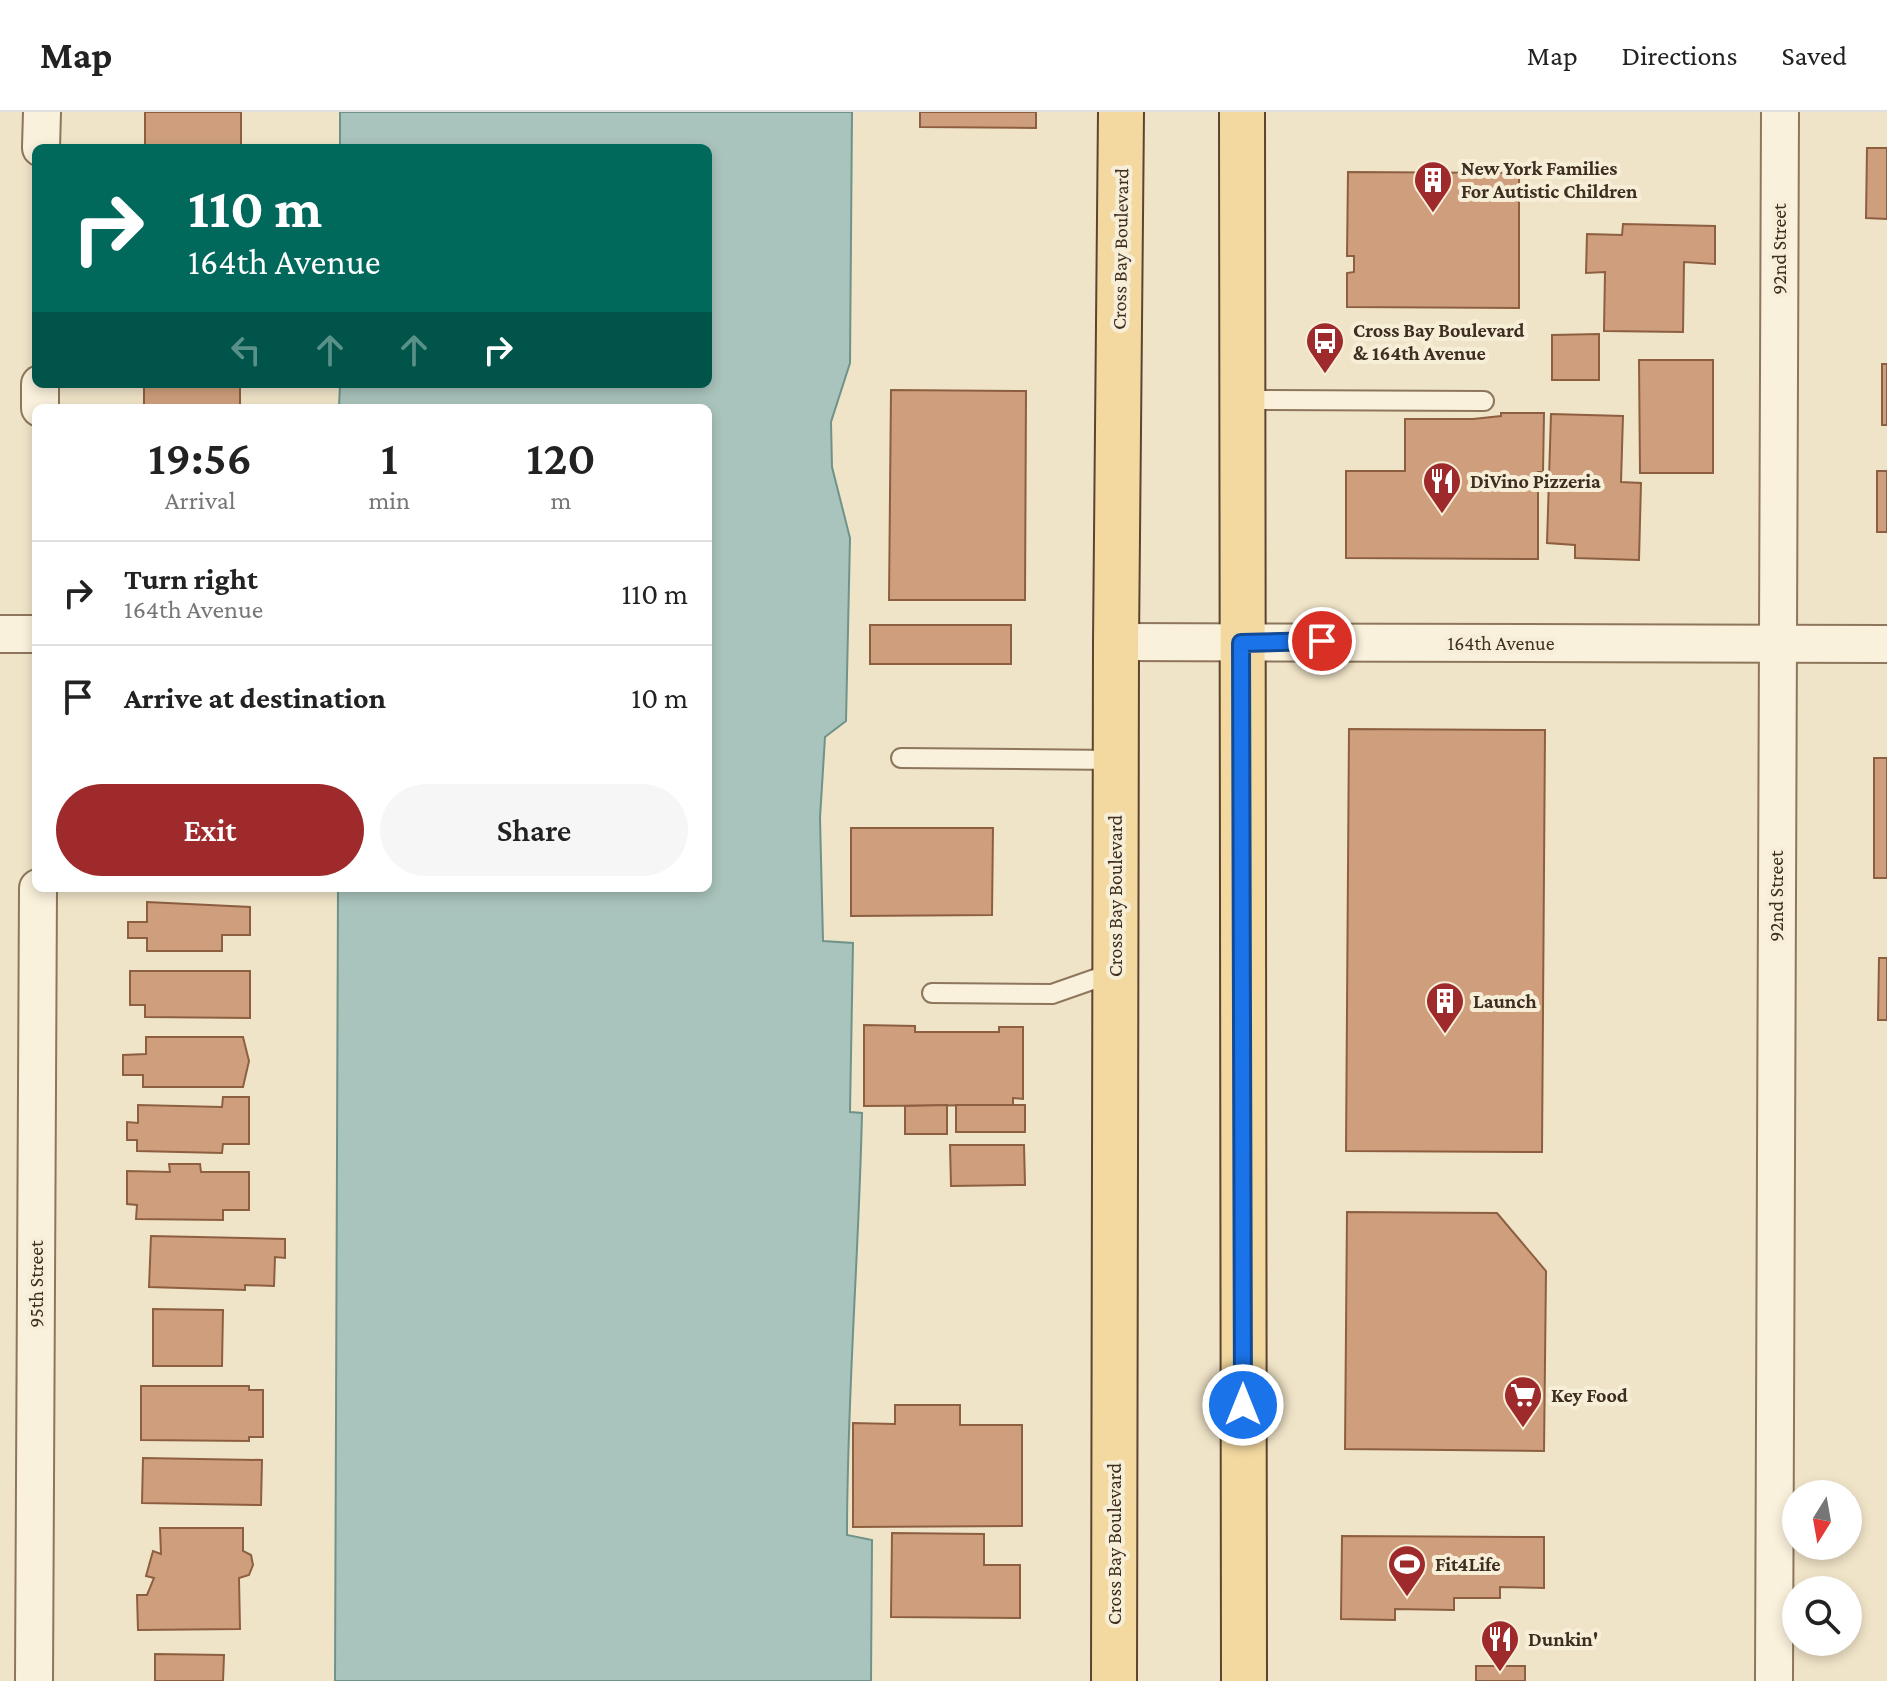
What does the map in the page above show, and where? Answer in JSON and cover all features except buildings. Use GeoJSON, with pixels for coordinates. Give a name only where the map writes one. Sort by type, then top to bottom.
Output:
{"type":"FeatureCollection","features":[{"type":"Feature","properties":{"kind":"main road","name":"Cross Bay Boulevard"},"geometry":{"type":"LineString","coordinates":[[1114,1681],[1116,642],[1121,112]]}},
{"type":"Feature","properties":{"kind":"main road"},"geometry":{"type":"LineString","coordinates":[[1242,112],[1244,1681]]}},
{"type":"Feature","properties":{"kind":"street"},"geometry":{"type":"LineString","coordinates":[[41,144],[42,112]]}},
{"type":"Feature","properties":{"kind":"street","name":"92nd Street"},"geometry":{"type":"LineString","coordinates":[[1774,1681],[1780,112]]}},
{"type":"Feature","properties":{"kind":"street"},"geometry":{"type":"LineString","coordinates":[[0,634],[32,634]]}},
{"type":"Feature","properties":{"kind":"street","name":"164th Avenue"},"geometry":{"type":"LineString","coordinates":[[1116,642],[1887,644]]}},
{"type":"Feature","properties":{"kind":"street","name":"95th Street"},"geometry":{"type":"LineString","coordinates":[[34,1681],[38,892]]}},
{"type":"Feature","properties":{"kind":"lane"},"geometry":{"type":"LineString","coordinates":[[1242,400],[1484,401]]}},
{"type":"Feature","properties":{"kind":"lane"},"geometry":{"type":"LineString","coordinates":[[901,758],[1116,760]]}},
{"type":"Feature","properties":{"kind":"lane"},"geometry":{"type":"LineString","coordinates":[[932,993],[1052,994],[1115,972]]}},
{"type":"Feature","properties":{"kind":"water"},"geometry":{"type":"Polygon","coordinates":[[[340,112],[852,112],[850,363],[831,422],[832,467],[850,538],[846,721],[825,737],[820,818],[823,941],[853,943],[850,1112],[862,1113],[847,1535],[872,1540],[871,1681],[335,1681],[338,892],[712,892],[712,404],[339,404],[340,388],[712,388],[712,144],[340,144],[340,112]]]}},
{"type":"Feature","properties":{"kind":"place","name":"New York Families For Autistic Children"},"geometry":{"type":"Point","coordinates":[1433,214]}},
{"type":"Feature","properties":{"kind":"place","name":"Cross Bay Boulevard & 164th Avenue"},"geometry":{"type":"Point","coordinates":[1325,375]}},
{"type":"Feature","properties":{"kind":"place","name":"DiVino Pizzeria"},"geometry":{"type":"Point","coordinates":[1442,515]}},
{"type":"Feature","properties":{"kind":"place","name":"Launch"},"geometry":{"type":"Point","coordinates":[1445,1035]}},
{"type":"Feature","properties":{"kind":"place","name":"Key Food"},"geometry":{"type":"Point","coordinates":[1523,1429]}},
{"type":"Feature","properties":{"kind":"place","name":"Fit4Life"},"geometry":{"type":"Point","coordinates":[1407,1598]}},
{"type":"Feature","properties":{"kind":"place","name":"Dunkin'"},"geometry":{"type":"Point","coordinates":[1500,1673]}},
{"type":"Feature","properties":{"kind":"route"},"geometry":{"type":"LineString","coordinates":[[1243,1405],[1241,643],[1322,641]]}}]}
